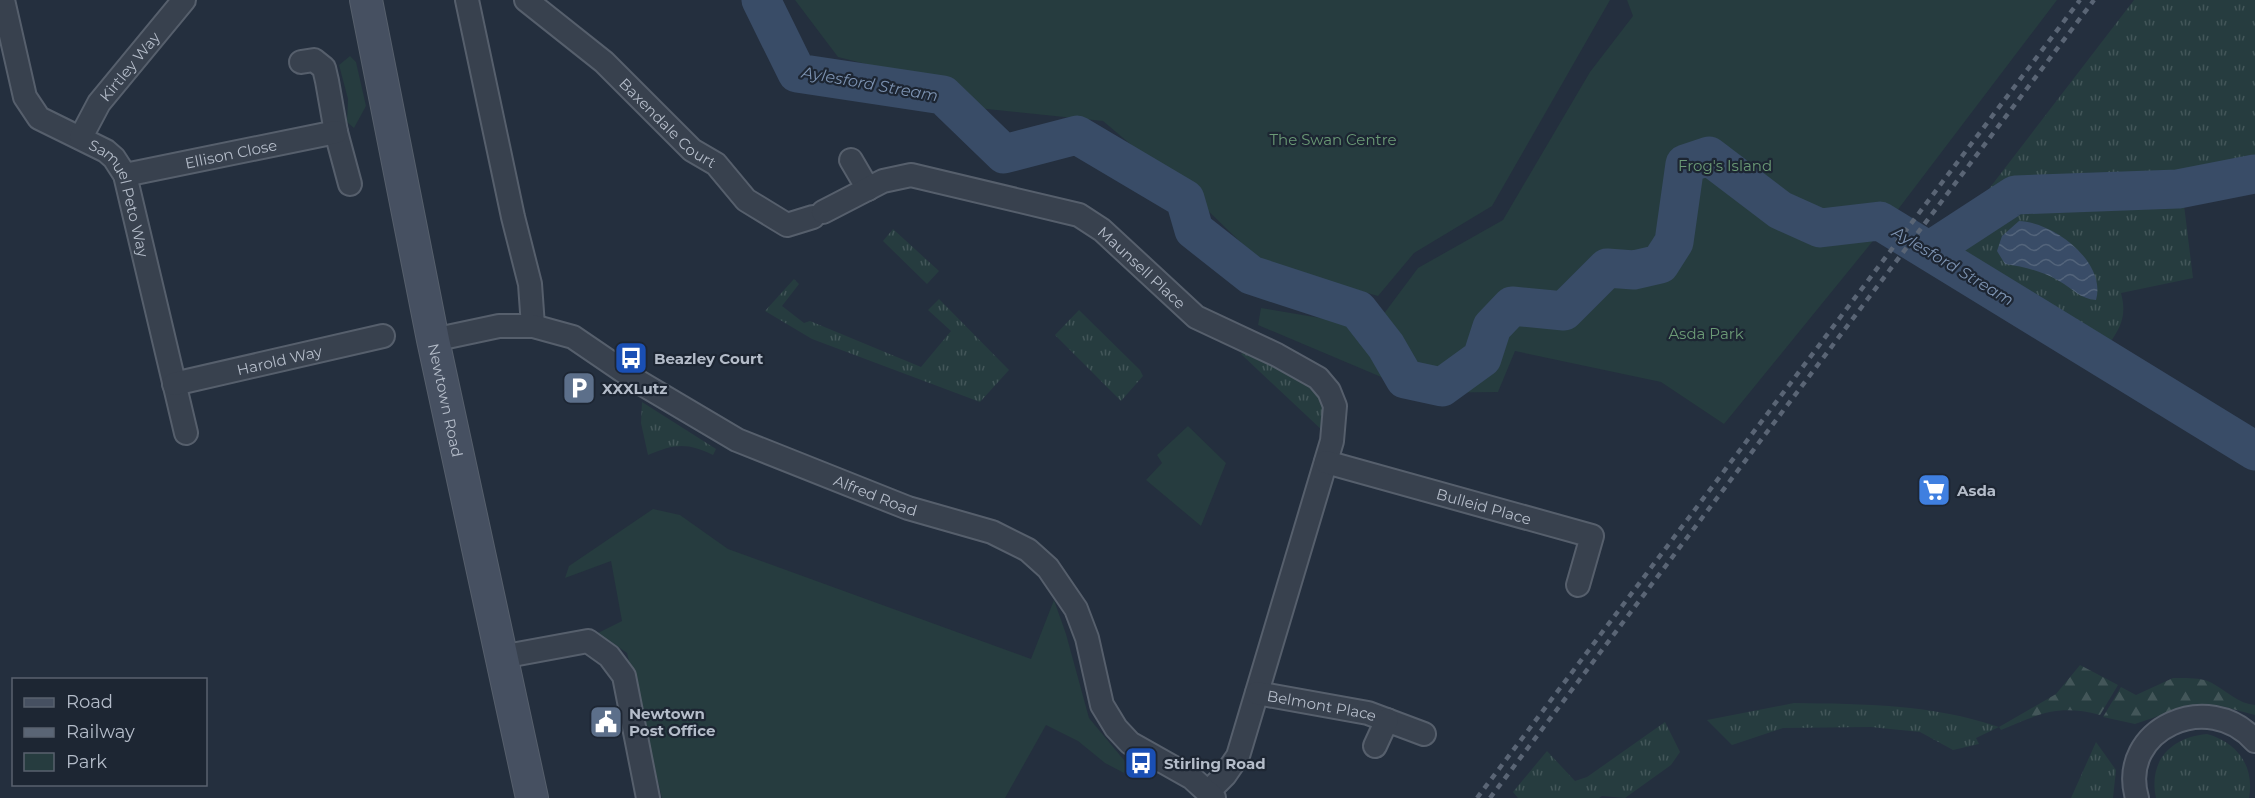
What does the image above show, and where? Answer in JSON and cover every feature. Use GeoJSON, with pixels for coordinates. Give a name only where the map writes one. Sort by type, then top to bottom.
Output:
{"type":"FeatureCollection","features":[{"type":"Feature","properties":{"kind":"street","name":"Samuel Peto Way"},"geometry":{"type":"LineString","coordinates":[[3,0],[25,97],[39,118],[81,137],[114,158],[125,175],[186,433]]}},
{"type":"Feature","properties":{"kind":"street","name":"Kirtley Way"},"geometry":{"type":"LineString","coordinates":[[81,137],[99,103],[184,0]]}},
{"type":"Feature","properties":{"kind":"street","name":"Newtown Road"},"geometry":{"type":"LineString","coordinates":[[366,0],[433,340],[532,798]]}},
{"type":"Feature","properties":{"kind":"street"},"geometry":{"type":"LineString","coordinates":[[467,0],[513,217],[530,284],[533,326]]}},
{"type":"Feature","properties":{"kind":"street","name":"Baxendale Court"},"geometry":{"type":"LineString","coordinates":[[526,0],[604,62],[692,150],[716,164],[746,200],[788,225],[818,215]]}},
{"type":"Feature","properties":{"kind":"street"},"geometry":{"type":"LineString","coordinates":[[301,62],[314,60],[324,68],[336,132],[350,184]]}},
{"type":"Feature","properties":{"kind":"street","name":"Ellison Close"},"geometry":{"type":"LineString","coordinates":[[125,175],[336,132]]}},
{"type":"Feature","properties":{"kind":"street"},"geometry":{"type":"LineString","coordinates":[[851,160],[868,189]]}},
{"type":"Feature","properties":{"kind":"street","name":"Maunsell Place"},"geometry":{"type":"LineString","coordinates":[[818,215],[868,189],[894,178],[911,175],[1058,209],[1091,222],[1196,317],[1277,355],[1318,378],[1329,391],[1335,406],[1332,441],[1326,462]]}},
{"type":"Feature","properties":{"kind":"street","name":"Alfred Road"},"geometry":{"type":"LineString","coordinates":[[433,340],[499,326],[533,326],[573,338],[639,382],[737,440],[773,457],[908,508],[992,532],[1028,550],[1047,568],[1076,609],[1087,638],[1102,705],[1116,728],[1130,743],[1149,756],[1192,778],[1211,794]]}},
{"type":"Feature","properties":{"kind":"street","name":"Harold Way"},"geometry":{"type":"LineString","coordinates":[[174,384],[349,350],[383,336]]}},
{"type":"Feature","properties":{"kind":"street"},"geometry":{"type":"LineString","coordinates":[[1211,794],[1238,756],[1326,462]]}},
{"type":"Feature","properties":{"kind":"street","name":"Bulleid Place"},"geometry":{"type":"LineString","coordinates":[[1326,462],[1592,536],[1578,585]]}},
{"type":"Feature","properties":{"kind":"street"},"geometry":{"type":"LineString","coordinates":[[501,657],[588,641],[609,656],[624,676],[648,798]]}},
{"type":"Feature","properties":{"kind":"street","name":"Belmont Place"},"geometry":{"type":"LineString","coordinates":[[1257,693],[1368,712],[1424,734]]}},
{"type":"Feature","properties":{"kind":"street"},"geometry":{"type":"LineString","coordinates":[[2138,798],[2136,772],[2142,753],[2152,738],[2166,726],[2183,718],[2201,715],[2219,717],[2236,724],[2255,741]]}},
{"type":"Feature","properties":{"kind":"street","name":"Belmont Place"},"geometry":{"type":"LineString","coordinates":[[1375,746],[1387,720]]}},
{"type":"Feature","properties":{"kind":"green space","name":"The Swan Centre"},"geometry":{"type":"Polygon","coordinates":[[[795,0],[1610,0],[1492,206],[1414,253],[1378,296],[1262,263],[1200,203],[1103,121],[968,107],[930,80],[838,57],[795,0]]]}},
{"type":"Feature","properties":{"kind":"green space","name":"Frog's Island"},"geometry":{"type":"Polygon","coordinates":[[[1627,0],[2057,0],[1890,220],[1724,424],[1661,382],[1515,351],[1498,392],[1419,393],[1258,325],[1261,308],[1374,327],[1418,268],[1503,220],[1590,72],[1633,16],[1627,0]]]}},
{"type":"Feature","properties":{"kind":"green space"},"geometry":{"type":"Polygon","coordinates":[[[2134,0],[2255,0],[2255,187],[2183,197],[2193,278],[2121,293],[2122,321],[2108,346],[1963,256],[1962,224],[2134,0]]]}},
{"type":"Feature","properties":{"kind":"green space"},"geometry":{"type":"Polygon","coordinates":[[[350,56],[356,62],[366,106],[354,128],[347,122],[348,99],[339,65],[350,56]]]}},
{"type":"Feature","properties":{"kind":"green space"},"geometry":{"type":"Polygon","coordinates":[[[893,229],[939,271],[927,284],[883,241],[893,229]]]}},
{"type":"Feature","properties":{"kind":"green space"},"geometry":{"type":"Polygon","coordinates":[[[794,279],[799,284],[782,306],[804,323],[810,321],[921,367],[951,331],[928,310],[939,299],[1009,370],[980,402],[812,339],[765,311],[794,279]]]}},
{"type":"Feature","properties":{"kind":"green space"},"geometry":{"type":"Polygon","coordinates":[[[1079,310],[1140,370],[1143,376],[1121,401],[1055,335],[1079,310]]]}},
{"type":"Feature","properties":{"kind":"green space"},"geometry":{"type":"Polygon","coordinates":[[[1245,351],[1311,385],[1328,407],[1324,432],[1241,354],[1245,351]]]}},
{"type":"Feature","properties":{"kind":"green space"},"geometry":{"type":"Polygon","coordinates":[[[642,402],[716,449],[713,455],[696,448],[680,446],[648,455],[641,423],[642,402]]]}},
{"type":"Feature","properties":{"kind":"green space"},"geometry":{"type":"Polygon","coordinates":[[[1188,426],[1226,463],[1201,526],[1146,480],[1162,463],[1157,455],[1188,426]]]}},
{"type":"Feature","properties":{"kind":"green space"},"geometry":{"type":"Polygon","coordinates":[[[653,509],[680,515],[728,549],[1031,659],[1054,600],[1066,634],[1089,718],[1129,766],[1124,773],[1105,763],[1078,741],[1046,725],[1005,798],[662,798],[627,653],[598,633],[622,621],[611,561],[565,578],[569,566],[653,509]]]}},
{"type":"Feature","properties":{"kind":"green space"},"geometry":{"type":"Polygon","coordinates":[[[2080,665],[2118,685],[2100,715],[2072,710],[2049,712],[2001,730],[1999,727],[2056,694],[2080,665]]]}},
{"type":"Feature","properties":{"kind":"green space"},"geometry":{"type":"Polygon","coordinates":[[[2173,678],[2208,681],[2238,699],[2255,705],[2255,715],[2221,706],[2201,705],[2182,708],[2135,724],[2103,717],[2121,687],[2136,695],[2173,678]]]}},
{"type":"Feature","properties":{"kind":"green space"},"geometry":{"type":"Polygon","coordinates":[[[1794,703],[1898,707],[1974,719],[1999,727],[1976,738],[1979,744],[1953,750],[1920,732],[1871,727],[1783,728],[1732,745],[1707,720],[1794,703]]]}},
{"type":"Feature","properties":{"kind":"green space"},"geometry":{"type":"Polygon","coordinates":[[[1665,722],[1680,752],[1671,765],[1625,798],[1602,796],[1599,798],[1518,798],[1513,792],[1547,751],[1575,781],[1587,777],[1665,722]]]}},
{"type":"Feature","properties":{"kind":"green space"},"geometry":{"type":"Polygon","coordinates":[[[2207,734],[2227,743],[2241,757],[2249,775],[2249,798],[2156,798],[2154,785],[2156,773],[2165,753],[2183,740],[2207,734]]]}},
{"type":"Feature","properties":{"kind":"green space"},"geometry":{"type":"Polygon","coordinates":[[[2096,742],[2116,770],[2113,798],[2071,798],[2096,742]]]}},
{"type":"Feature","properties":{"kind":"water"},"geometry":{"type":"Polygon","coordinates":[[[2019,221],[2047,228],[2074,247],[2093,272],[2097,286],[2096,300],[2081,295],[2046,275],[2005,264],[1997,251],[2002,236],[2019,221]]]}},
{"type":"Feature","properties":{"kind":"waterway","name":"Aylesford Stream"},"geometry":{"type":"LineString","coordinates":[[761,0],[797,73],[943,95],[1004,154],[1077,135],[1185,199],[1194,230],[1251,275],[1358,310],[1386,346],[1405,379],[1442,387],[1482,358],[1492,327],[1512,306],[1564,311],[1607,268],[1634,270],[1660,264],[1674,242],[1685,164],[1709,156],[1780,210],[1820,228],[1880,221],[2255,451]]}},
{"type":"Feature","properties":{"kind":"waterway"},"geometry":{"type":"LineString","coordinates":[[1929,251],[2015,195],[2178,189],[2255,174]]}},
{"type":"Feature","properties":{"kind":"railway"},"geometry":{"type":"LineString","coordinates":[[1477,798],[2080,0]]}},
{"type":"Feature","properties":{"kind":"railway"},"geometry":{"type":"LineString","coordinates":[[1490,798],[2094,0]]}},
{"type":"Feature","properties":{"kind":"place","name":"Beazley Court"},"geometry":{"type":"Point","coordinates":[631,358]}},
{"type":"Feature","properties":{"kind":"place","name":"XXXLutz"},"geometry":{"type":"Point","coordinates":[579,388]}},
{"type":"Feature","properties":{"kind":"place","name":"Asda"},"geometry":{"type":"Point","coordinates":[1934,490]}},
{"type":"Feature","properties":{"kind":"place","name":"Newtown Post Office"},"geometry":{"type":"Point","coordinates":[606,722]}},
{"type":"Feature","properties":{"kind":"place","name":"Stirling Road"},"geometry":{"type":"Point","coordinates":[1141,763]}},
{"type":"Feature","properties":{"kind":"park label","name":"Asda Park"},"geometry":{"type":"Point","coordinates":[1706,333]}}]}
